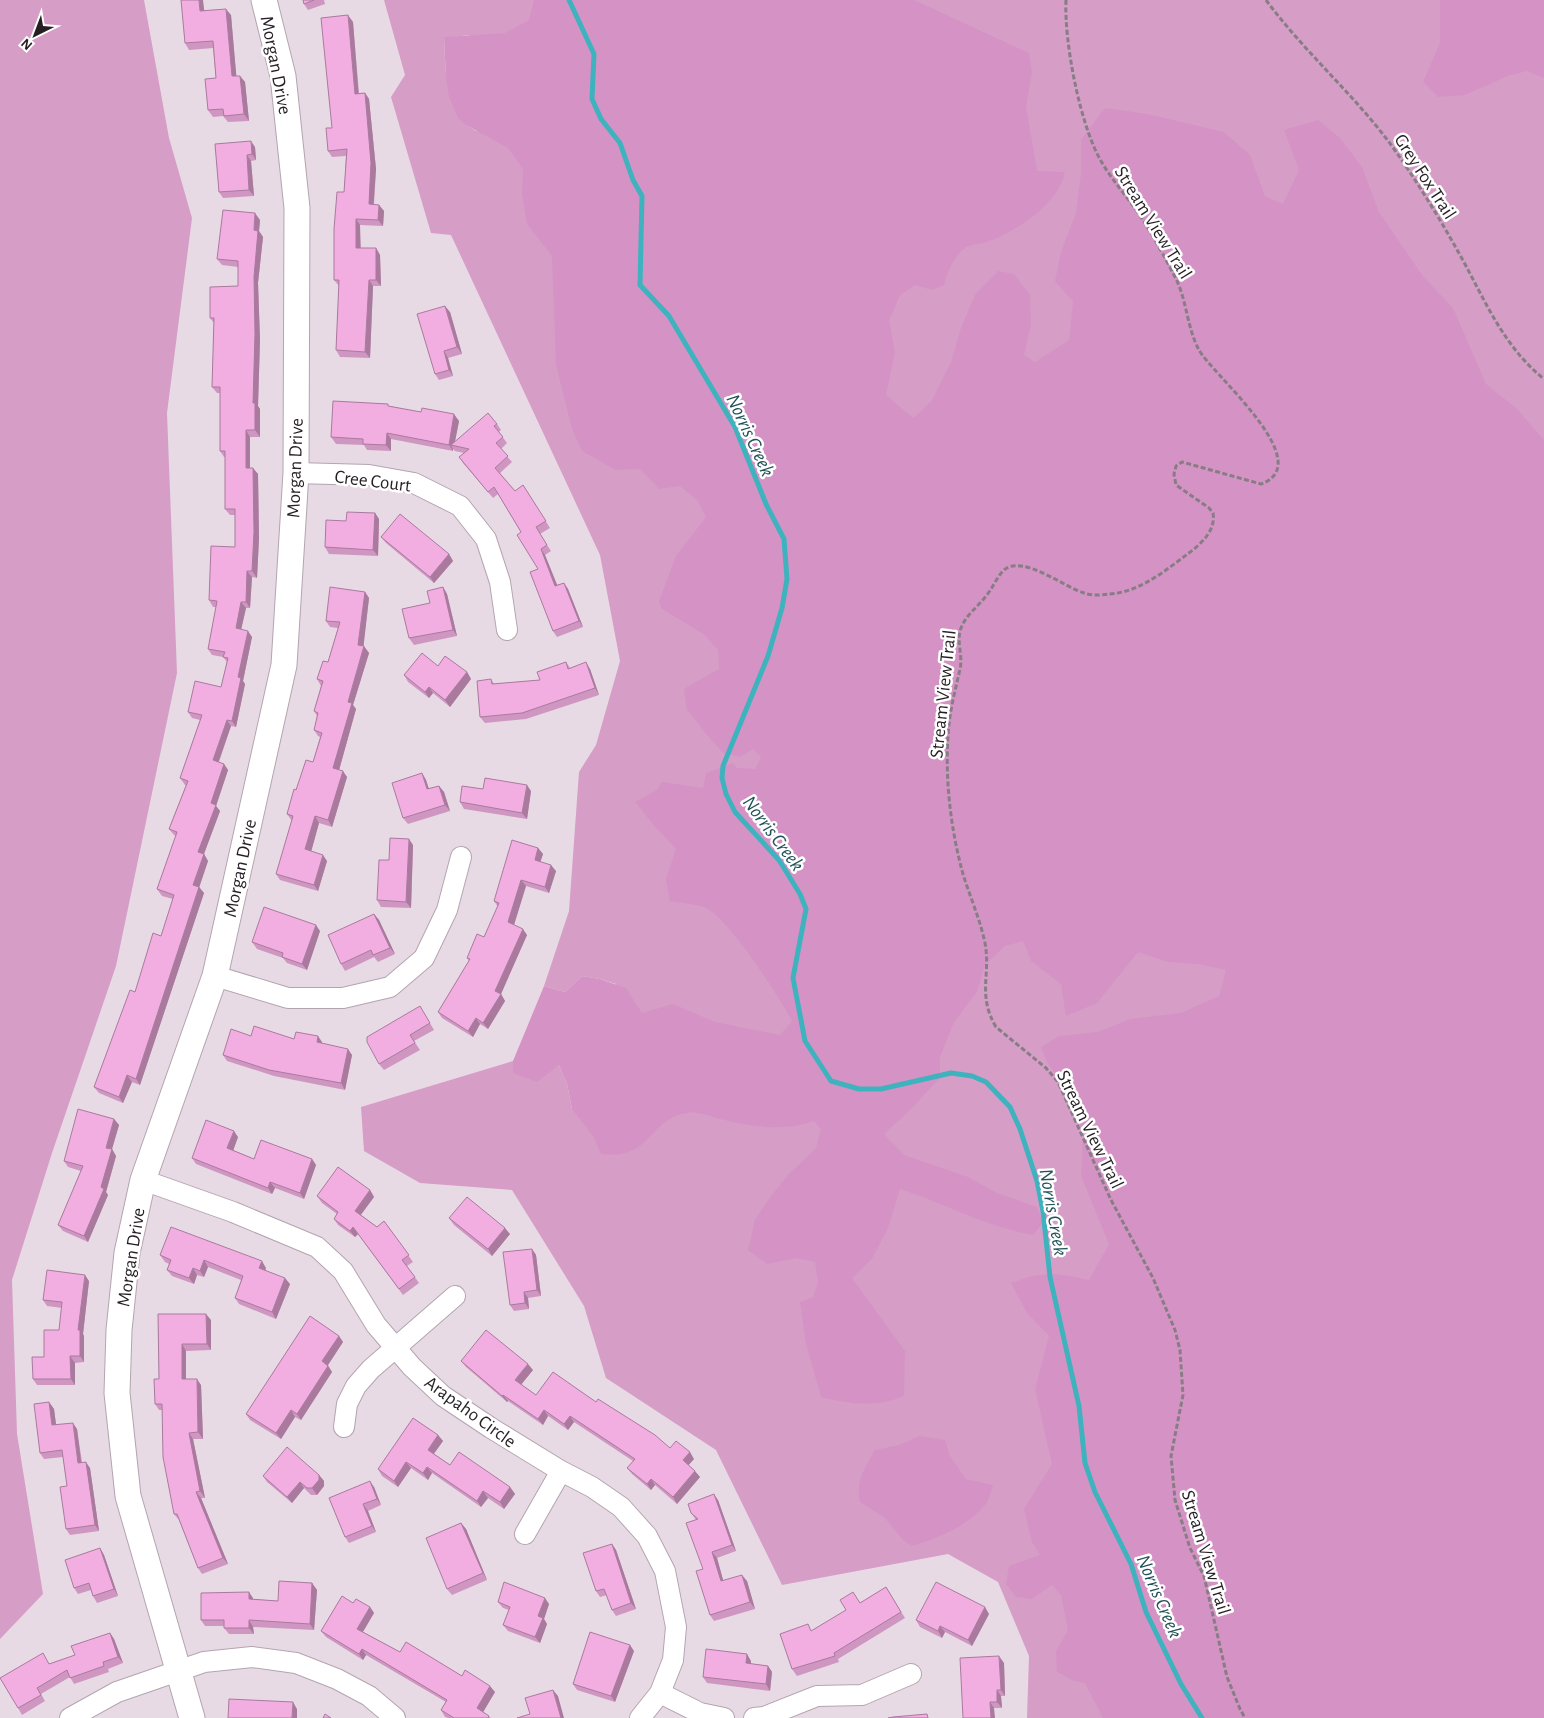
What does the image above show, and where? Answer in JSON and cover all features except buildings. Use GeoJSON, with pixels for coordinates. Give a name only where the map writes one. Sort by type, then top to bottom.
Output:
{"type":"FeatureCollection","features":[{"type":"Feature","properties":{"kind":"street","name":"Morgan Drive"},"geometry":{"type":"LineString","coordinates":[[192,1718],[128,1496],[118,1393],[119,1330],[127,1253],[143,1180],[215,976],[284,665],[296,473],[297,208],[283,76],[264,0]]}},
{"type":"Feature","properties":{"kind":"street","name":"Cree Court"},"geometry":{"type":"LineString","coordinates":[[296,473],[369,475],[414,483],[460,506],[486,539],[500,582],[507,630]]}},
{"type":"Feature","properties":{"kind":"street"},"geometry":{"type":"LineString","coordinates":[[215,976],[288,998],[343,998],[390,987],[424,958],[447,910],[461,857]]}},
{"type":"Feature","properties":{"kind":"street","name":"Arapaho Circle"},"geometry":{"type":"LineString","coordinates":[[143,1180],[233,1212],[317,1247],[343,1271],[376,1324],[396,1349],[443,1396],[561,1472],[592,1487],[621,1507],[647,1536],[665,1571],[676,1627],[672,1660],[660,1694],[640,1718]]}},
{"type":"Feature","properties":{"kind":"street"},"geometry":{"type":"LineString","coordinates":[[344,1427],[347,1404],[356,1386],[371,1369],[455,1296]]}},
{"type":"Feature","properties":{"kind":"street"},"geometry":{"type":"LineString","coordinates":[[525,1534],[561,1472]]}},
{"type":"Feature","properties":{"kind":"street"},"geometry":{"type":"LineString","coordinates":[[70,1718],[117,1692],[204,1662],[252,1657],[296,1663],[337,1678],[369,1696],[395,1718]]}},
{"type":"Feature","properties":{"kind":"street"},"geometry":{"type":"LineString","coordinates":[[754,1718],[764,1717],[817,1696],[862,1695],[910,1674]]}},
{"type":"Feature","properties":{"kind":"street"},"geometry":{"type":"LineString","coordinates":[[660,1694],[700,1713],[724,1718]]}},
{"type":"Feature","properties":{"kind":"path","name":"Stream View Trail"},"geometry":{"type":"LineString","coordinates":[[1066,0],[1070,58],[1093,146],[1106,169],[1135,208],[1173,274],[1184,298],[1193,336],[1200,351],[1263,427],[1272,441],[1278,463],[1276,473],[1271,481],[1261,484],[1182,462],[1176,466],[1174,474],[1176,485],[1209,508],[1214,520],[1213,527],[1195,548],[1159,574],[1127,591],[1112,594],[1085,594],[1043,573],[1017,565],[1006,568],[989,593],[970,613],[960,632],[961,666],[949,723],[949,794],[963,873],[987,953],[985,1005],[990,1018],[996,1027],[1046,1068],[1058,1082],[1111,1200],[1153,1278],[1175,1330],[1180,1350],[1183,1395],[1171,1456],[1175,1500],[1190,1548],[1204,1576],[1226,1677],[1246,1718]]}},
{"type":"Feature","properties":{"kind":"path","name":"Grey Fox Trail"},"geometry":{"type":"LineString","coordinates":[[1266,0],[1298,40],[1370,118],[1394,149],[1460,254],[1495,322],[1526,363],[1544,380]]}},
{"type":"Feature","properties":{"kind":"shaded area"},"geometry":{"type":"Polygon","coordinates":[[[0,0],[144,0],[169,138],[192,218],[167,413],[177,673],[116,966],[52,1153],[12,1280],[17,1434],[43,1594],[0,1639],[0,0]]]}},
{"type":"Feature","properties":{"kind":"shaded area"},"geometry":{"type":"Polygon","coordinates":[[[384,0],[1544,0],[1544,1718],[1027,1718],[1029,1656],[998,1582],[948,1554],[782,1585],[716,1450],[606,1378],[584,1306],[512,1190],[420,1183],[364,1151],[361,1107],[513,1061],[513,1073],[559,1065],[567,1084],[572,1109],[616,984],[582,976],[565,992],[544,986],[569,911],[579,772],[596,745],[620,661],[600,555],[451,235],[431,233],[391,97],[405,75],[384,0]],[[469,35],[444,38],[446,77],[452,102],[457,113],[465,123],[477,131],[469,35]]]}},
{"type":"Feature","properties":{"kind":"shaded area"},"geometry":{"type":"Polygon","coordinates":[[[534,0],[914,0],[1029,53],[1032,73],[1026,106],[1037,171],[1065,172],[1061,184],[1054,195],[1046,205],[1025,223],[987,242],[965,248],[951,265],[944,285],[932,290],[915,285],[900,295],[889,321],[895,352],[886,395],[913,418],[931,402],[951,362],[961,328],[976,293],[998,271],[1014,274],[1030,295],[1031,325],[1024,355],[1035,362],[1069,340],[1073,302],[1055,281],[1061,252],[1076,213],[1081,173],[1081,140],[1105,108],[1147,114],[1224,132],[1250,155],[1265,196],[1283,204],[1299,170],[1284,130],[1318,120],[1340,138],[1362,167],[1379,212],[1422,275],[1453,308],[1486,384],[1517,409],[1544,440],[1544,1718],[1103,1718],[1085,1683],[1074,1681],[1057,1672],[1056,1651],[1068,1630],[1061,1595],[1052,1585],[1032,1599],[1016,1597],[1006,1584],[1009,1566],[1040,1555],[1032,1542],[1024,1509],[1052,1464],[1035,1389],[1049,1336],[1027,1313],[1011,1283],[1032,1276],[1050,1274],[1089,1280],[1109,1244],[1081,1176],[1083,1137],[1073,1099],[1047,1062],[1041,1047],[1059,1036],[1098,1032],[1130,1019],[1181,1013],[1219,996],[1226,970],[1199,964],[1168,962],[1138,952],[1097,1003],[1066,1016],[1061,984],[1031,961],[1023,941],[1005,946],[985,965],[977,992],[954,1022],[940,1057],[940,1078],[884,1134],[904,1155],[968,1177],[997,1193],[1037,1207],[1043,1223],[1033,1235],[1016,1231],[982,1221],[900,1189],[888,1228],[872,1259],[852,1278],[905,1351],[904,1396],[884,1402],[863,1404],[821,1397],[806,1344],[800,1302],[813,1297],[818,1282],[815,1262],[797,1258],[767,1264],[748,1250],[755,1220],[768,1200],[788,1175],[816,1148],[821,1129],[814,1121],[791,1126],[768,1127],[732,1122],[699,1113],[686,1113],[673,1117],[664,1123],[640,1146],[630,1152],[617,1155],[601,1154],[593,1136],[572,1109],[567,1084],[559,1065],[537,1082],[513,1073],[513,1061],[544,986],[565,992],[582,976],[600,979],[626,988],[642,1013],[673,1004],[715,1022],[780,1035],[792,1021],[754,961],[718,917],[704,907],[670,901],[666,879],[676,849],[635,802],[657,790],[662,782],[703,788],[706,773],[733,763],[737,768],[755,769],[761,757],[753,749],[740,757],[723,753],[687,710],[684,689],[719,669],[718,650],[705,635],[662,609],[659,601],[676,556],[706,517],[697,500],[680,486],[659,489],[640,469],[616,470],[582,451],[572,429],[556,365],[552,256],[527,224],[522,194],[523,169],[508,148],[466,125],[458,118],[449,97],[444,37],[505,33],[529,20],[534,0]]]}},
{"type":"Feature","properties":{"kind":"shaded area"},"geometry":{"type":"Polygon","coordinates":[[[1440,0],[1544,0],[1544,78],[1527,71],[1508,76],[1465,95],[1438,97],[1423,82],[1440,43],[1440,0]]]}},
{"type":"Feature","properties":{"kind":"shaded area"},"geometry":{"type":"Polygon","coordinates":[[[920,1436],[945,1440],[950,1456],[966,1479],[993,1485],[986,1504],[969,1520],[941,1536],[912,1546],[903,1540],[885,1518],[860,1502],[859,1488],[862,1475],[875,1450],[899,1445],[920,1436]]]}},
{"type":"Feature","properties":{"kind":"waterway","name":"Norris Creek"},"geometry":{"type":"LineString","coordinates":[[569,0],[594,54],[592,99],[601,119],[620,143],[633,180],[642,196],[640,285],[669,316],[735,427],[766,504],[784,539],[787,579],[782,608],[768,656],[723,766],[722,778],[726,794],[735,812],[779,860],[800,894],[806,909],[793,978],[805,1041],[831,1081],[859,1089],[881,1089],[951,1073],[972,1076],[986,1082],[1010,1107],[1020,1129],[1037,1181],[1043,1211],[1050,1277],[1079,1406],[1085,1463],[1095,1492],[1131,1564],[1146,1612],[1181,1684],[1202,1718]]}}]}
